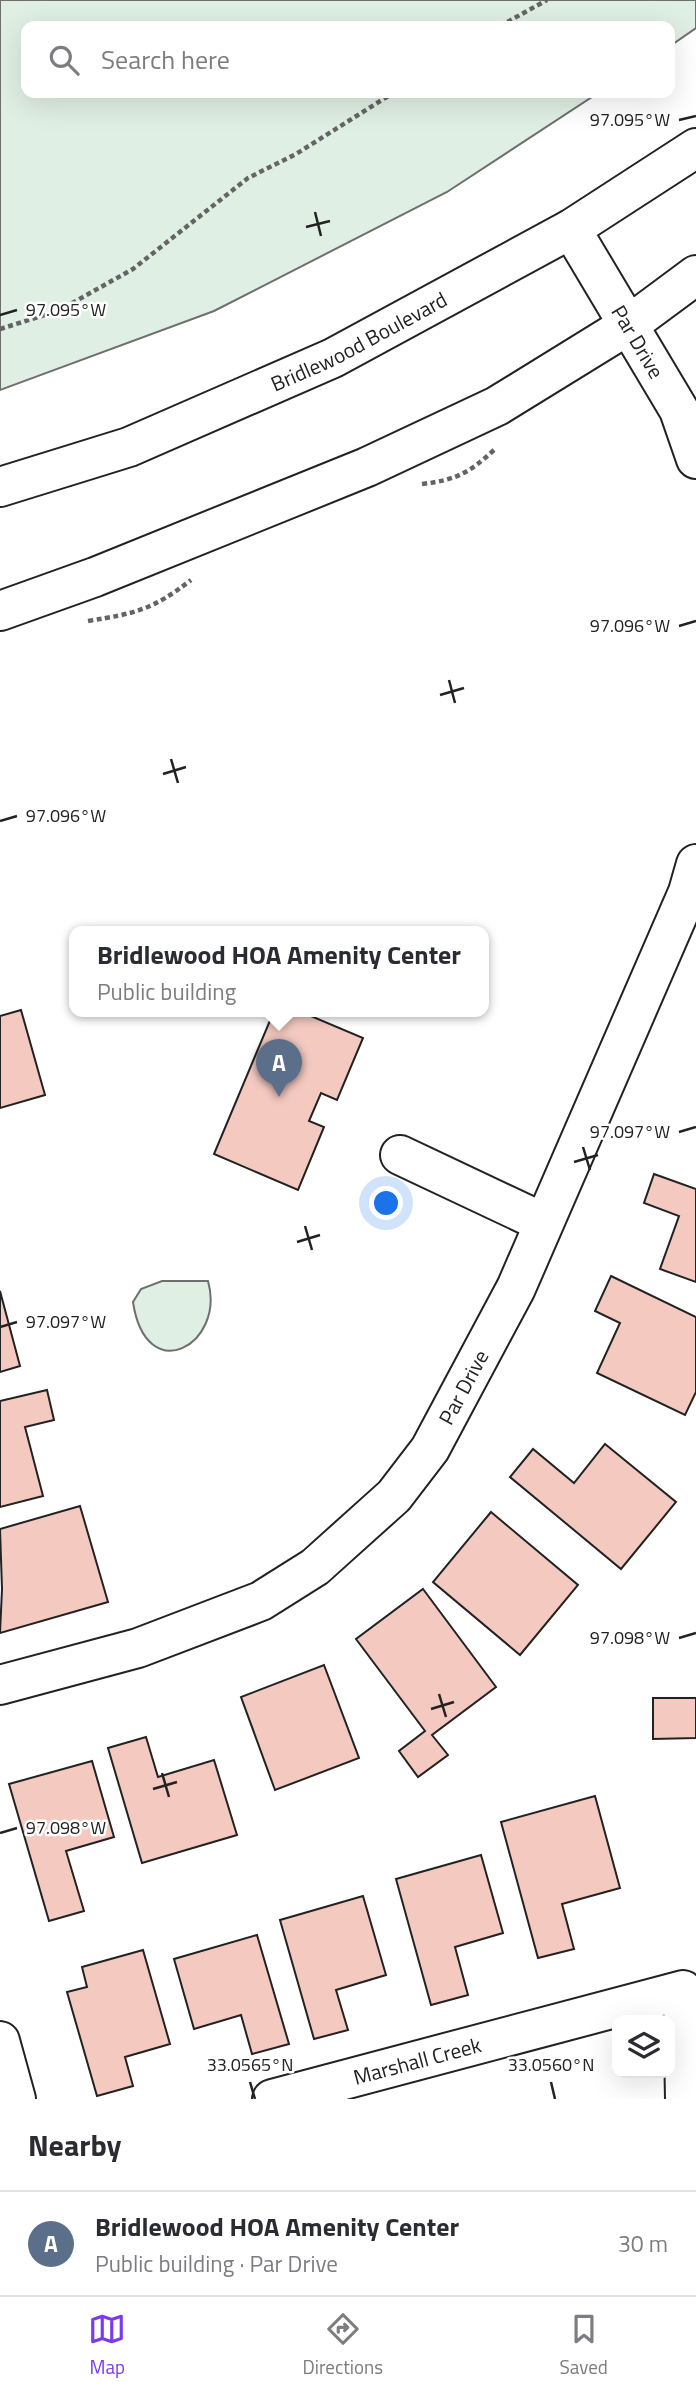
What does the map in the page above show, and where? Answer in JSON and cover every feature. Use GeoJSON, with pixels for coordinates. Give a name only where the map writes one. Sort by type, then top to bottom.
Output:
{"type":"FeatureCollection","features":[{"type":"Feature","properties":{"kind":"street","name":"Bridlewood Boulevard"},"geometry":{"type":"LineString","coordinates":[[0,487],[128,447],[333,358],[571,229],[696,148]]}},
{"type":"Feature","properties":{"kind":"street","name":"Par Drive"},"geometry":{"type":"LineString","coordinates":[[571,229],[679,410],[696,459]]}},
{"type":"Feature","properties":{"kind":"street"},"geometry":{"type":"LineString","coordinates":[[0,611],[95,577],[367,467],[497,406],[630,324],[696,275]]}},
{"type":"Feature","properties":{"kind":"street","name":"Par Drive"},"geometry":{"type":"LineString","coordinates":[[0,1685],[138,1648],[261,1601],[315,1567],[394,1496],[430,1449],[516,1288],[542,1222],[673,927],[696,864]]}},
{"type":"Feature","properties":{"kind":"street"},"geometry":{"type":"LineString","coordinates":[[400,1155],[542,1222]]}},
{"type":"Feature","properties":{"kind":"street","name":"Marshall Creek"},"geometry":{"type":"LineString","coordinates":[[272,2099],[683,1990],[685,2099]]}},
{"type":"Feature","properties":{"kind":"street"},"geometry":{"type":"LineString","coordinates":[[0,2041],[16,2099]]}},
{"type":"Feature","properties":{"kind":"path"},"geometry":{"type":"LineString","coordinates":[[509,21],[547,0]]}},
{"type":"Feature","properties":{"kind":"path"},"geometry":{"type":"LineString","coordinates":[[0,329],[58,311],[133,269],[248,178],[296,155],[385,98]]}},
{"type":"Feature","properties":{"kind":"green space"},"geometry":{"type":"Polygon","coordinates":[[[0,0],[696,0],[696,28],[675,43],[675,21],[21,21],[21,98],[590,98],[447,192],[214,311],[0,390],[0,0]]]}},
{"type":"Feature","properties":{"kind":"green space"},"geometry":{"type":"Polygon","coordinates":[[[162,1281],[208,1281],[210,1304],[206,1324],[196,1339],[182,1348],[167,1350],[153,1344],[141,1329],[133,1302],[141,1289],[162,1281]]]}},
{"type":"Feature","properties":{"kind":"building"},"geometry":{"type":"Polygon","coordinates":[[[21,1010],[45,1095],[0,1108],[0,1016],[21,1010]]]}},
{"type":"Feature","properties":{"kind":"building"},"geometry":{"type":"Polygon","coordinates":[[[271,1017],[313,1017],[363,1038],[337,1100],[321,1093],[309,1121],[324,1127],[298,1190],[214,1154],[271,1017]]]}},
{"type":"Feature","properties":{"kind":"building"},"geometry":{"type":"Polygon","coordinates":[[[654,1174],[696,1189],[696,1282],[660,1269],[679,1216],[644,1203],[654,1174]]]}},
{"type":"Feature","properties":{"kind":"building"},"geometry":{"type":"Polygon","coordinates":[[[611,1276],[696,1317],[696,1392],[685,1415],[597,1373],[620,1323],[595,1311],[611,1276]]]}},
{"type":"Feature","properties":{"kind":"building"},"geometry":{"type":"Polygon","coordinates":[[[0,1291],[20,1366],[0,1372],[0,1291]]]}},
{"type":"Feature","properties":{"kind":"building"},"geometry":{"type":"Polygon","coordinates":[[[47,1390],[54,1420],[25,1427],[43,1496],[0,1507],[0,1401],[47,1390]]]}},
{"type":"Feature","properties":{"kind":"building"},"geometry":{"type":"Polygon","coordinates":[[[605,1444],[676,1502],[621,1569],[510,1477],[533,1449],[574,1483],[605,1444]]]}},
{"type":"Feature","properties":{"kind":"building"},"geometry":{"type":"Polygon","coordinates":[[[80,1506],[108,1602],[0,1633],[0,1529],[80,1506]]]}},
{"type":"Feature","properties":{"kind":"building"},"geometry":{"type":"Polygon","coordinates":[[[491,1512],[578,1585],[520,1655],[433,1582],[491,1512]]]}},
{"type":"Feature","properties":{"kind":"building"},"geometry":{"type":"Polygon","coordinates":[[[423,1589],[496,1687],[432,1735],[448,1755],[418,1777],[399,1751],[425,1731],[356,1639],[423,1589]]]}},
{"type":"Feature","properties":{"kind":"building"},"geometry":{"type":"Polygon","coordinates":[[[324,1665],[359,1758],[275,1790],[241,1697],[324,1665]]]}},
{"type":"Feature","properties":{"kind":"building"},"geometry":{"type":"Polygon","coordinates":[[[653,1698],[696,1698],[696,1738],[653,1739],[653,1698]]]}},
{"type":"Feature","properties":{"kind":"building"},"geometry":{"type":"Polygon","coordinates":[[[146,1737],[158,1777],[214,1760],[237,1835],[142,1863],[108,1748],[146,1737]]]}},
{"type":"Feature","properties":{"kind":"building"},"geometry":{"type":"Polygon","coordinates":[[[92,1761],[114,1837],[66,1851],[84,1911],[49,1921],[9,1784],[92,1761]]]}},
{"type":"Feature","properties":{"kind":"building"},"geometry":{"type":"Polygon","coordinates":[[[595,1796],[620,1888],[562,1904],[574,1949],[538,1958],[501,1822],[595,1796]]]}},
{"type":"Feature","properties":{"kind":"building"},"geometry":{"type":"Polygon","coordinates":[[[481,1855],[503,1933],[455,1947],[468,1995],[431,2005],[396,1879],[481,1855]]]}},
{"type":"Feature","properties":{"kind":"building"},"geometry":{"type":"Polygon","coordinates":[[[363,1896],[386,1975],[336,1990],[348,2030],[314,2039],[280,1920],[363,1896]]]}},
{"type":"Feature","properties":{"kind":"building"},"geometry":{"type":"Polygon","coordinates":[[[257,1935],[289,2044],[252,2054],[241,2015],[194,2029],[174,1959],[257,1935]]]}},
{"type":"Feature","properties":{"kind":"building"},"geometry":{"type":"Polygon","coordinates":[[[143,1950],[170,2044],[125,2057],[133,2086],[97,2096],[67,1992],[87,1987],[82,1967],[143,1950]]]}},
{"type":"Feature","properties":{"kind":"place","name":"Bridlewood HOA Amenity Center"},"geometry":{"type":"Point","coordinates":[279,1097]}}]}
